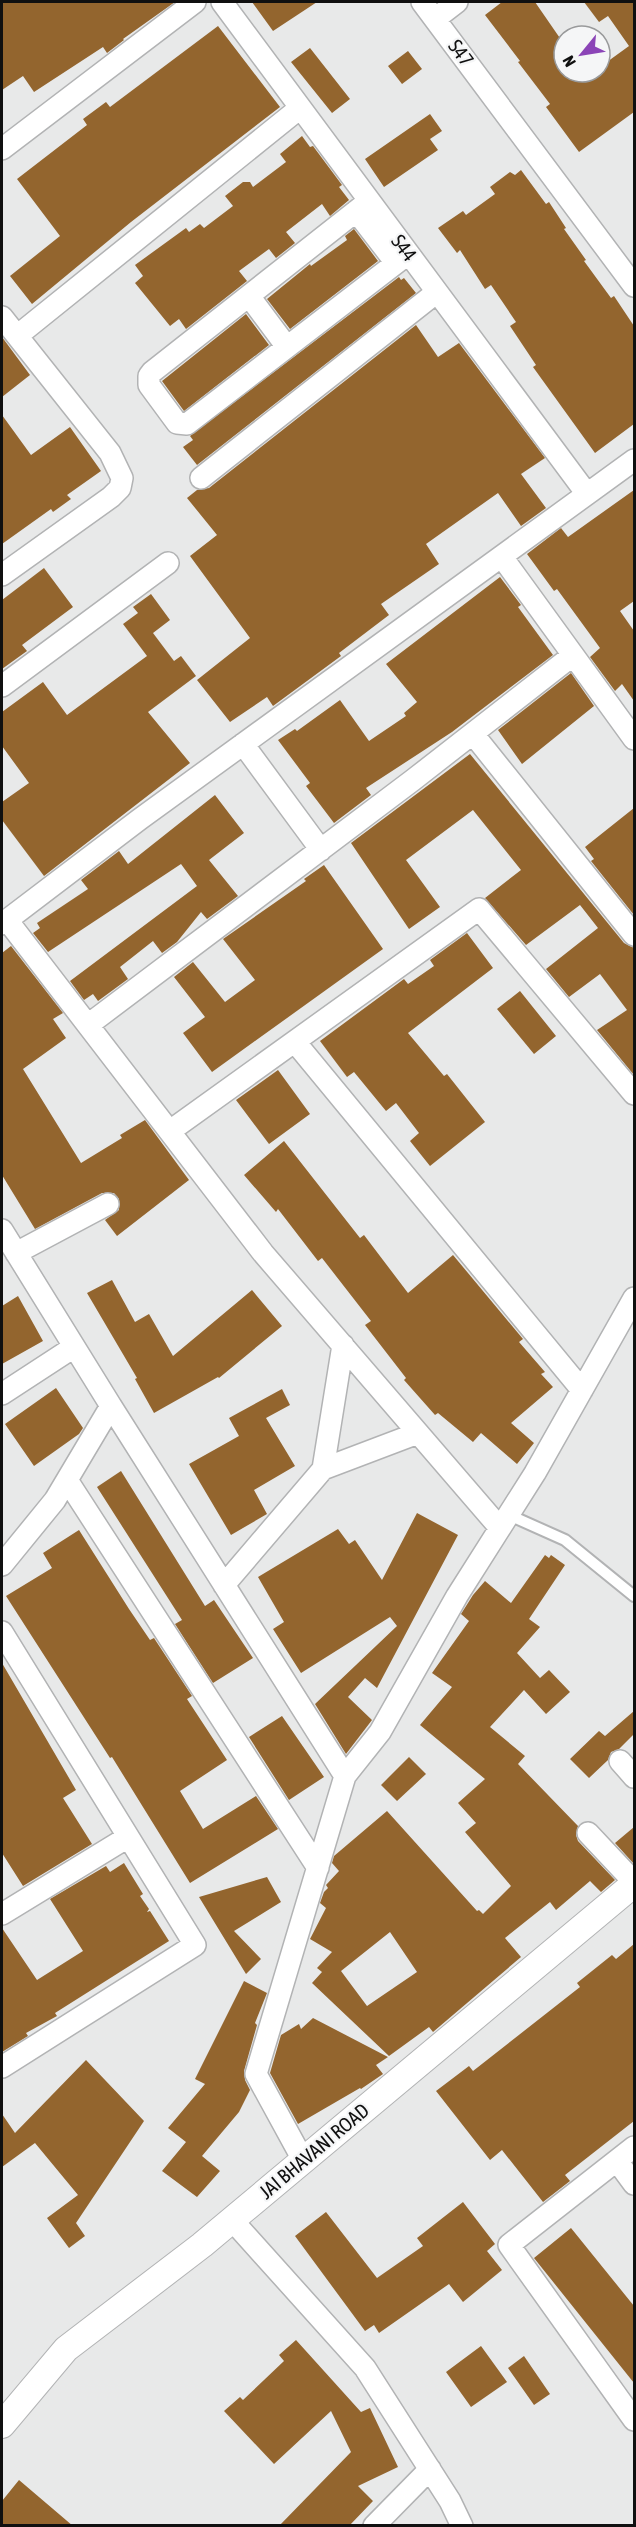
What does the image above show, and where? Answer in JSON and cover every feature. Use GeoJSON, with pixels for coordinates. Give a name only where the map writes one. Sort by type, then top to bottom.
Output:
{"type":"FeatureCollection","features":[{"type":"Feature","properties":{"kind":"street"},"geometry":{"type":"LineString","coordinates":[[2,149],[195,2]]}},
{"type":"Feature","properties":{"kind":"street","name":"S44"},"geometry":{"type":"LineString","coordinates":[[222,2],[300,108],[363,206],[402,259],[437,292],[587,494]]}},
{"type":"Feature","properties":{"kind":"street","name":"S47"},"geometry":{"type":"LineString","coordinates":[[422,2],[634,286]]}},
{"type":"Feature","properties":{"kind":"street"},"geometry":{"type":"LineString","coordinates":[[435,19],[457,2]]}},
{"type":"Feature","properties":{"kind":"street"},"geometry":{"type":"LineString","coordinates":[[17,336],[300,108]]}},
{"type":"Feature","properties":{"kind":"street"},"geometry":{"type":"LineString","coordinates":[[363,206],[149,376],[149,385],[177,423],[187,424],[402,259]]}},
{"type":"Feature","properties":{"kind":"street"},"geometry":{"type":"LineString","coordinates":[[201,478],[437,292]]}},
{"type":"Feature","properties":{"kind":"street"},"geometry":{"type":"LineString","coordinates":[[249,296],[287,347]]}},
{"type":"Feature","properties":{"kind":"street"},"geometry":{"type":"LineString","coordinates":[[2,317],[110,453],[122,478],[120,488],[111,497],[2,575]]}},
{"type":"Feature","properties":{"kind":"street"},"geometry":{"type":"LineString","coordinates":[[504,1522],[418,1433],[263,1253],[88,1025],[4,922],[140,819],[634,460]]}},
{"type":"Feature","properties":{"kind":"street"},"geometry":{"type":"LineString","coordinates":[[502,557],[634,739]]}},
{"type":"Feature","properties":{"kind":"street"},"geometry":{"type":"LineString","coordinates":[[2,686],[168,563]]}},
{"type":"Feature","properties":{"kind":"street"},"geometry":{"type":"LineString","coordinates":[[88,1025],[321,850],[572,656]]}},
{"type":"Feature","properties":{"kind":"street"},"geometry":{"type":"LineString","coordinates":[[472,734],[634,935]]}},
{"type":"Feature","properties":{"kind":"street"},"geometry":{"type":"LineString","coordinates":[[243,744],[321,850]]}},
{"type":"Feature","properties":{"kind":"street"},"geometry":{"type":"LineString","coordinates":[[170,1131],[479,909],[634,1094]]}},
{"type":"Feature","properties":{"kind":"street"},"geometry":{"type":"LineString","coordinates":[[295,1042],[582,1390]]}},
{"type":"Feature","properties":{"kind":"street"},"geometry":{"type":"LineString","coordinates":[[16,1253],[108,1203]]}},
{"type":"Feature","properties":{"kind":"street"},"geometry":{"type":"LineString","coordinates":[[2,1230],[345,1776]]}},
{"type":"Feature","properties":{"kind":"street"},"geometry":{"type":"LineString","coordinates":[[303,2160],[256,2074],[345,1776],[380,1732],[457,1596],[504,1522],[634,1298]]}},
{"type":"Feature","properties":{"kind":"street"},"geometry":{"type":"LineString","coordinates":[[323,1469],[343,1345]]}},
{"type":"Feature","properties":{"kind":"street"},"geometry":{"type":"LineString","coordinates":[[2,1394],[74,1347]]}},
{"type":"Feature","properties":{"kind":"street"},"geometry":{"type":"LineString","coordinates":[[2,1565],[55,1500],[111,1406]]}},
{"type":"Feature","properties":{"kind":"street"},"geometry":{"type":"LineString","coordinates":[[224,1585],[323,1469],[418,1433]]}},
{"type":"Feature","properties":{"kind":"street"},"geometry":{"type":"LineString","coordinates":[[67,1480],[318,1868]]}},
{"type":"Feature","properties":{"kind":"street"},"geometry":{"type":"LineString","coordinates":[[2,1632],[195,1945],[2,2067]]}},
{"type":"Feature","properties":{"kind":"street"},"geometry":{"type":"LineString","coordinates":[[620,1761],[634,1777]]}},
{"type":"Feature","properties":{"kind":"street"},"geometry":{"type":"LineString","coordinates":[[588,1833],[634,1883]]}},
{"type":"Feature","properties":{"kind":"street"},"geometry":{"type":"LineString","coordinates":[[2,1914],[128,1837]]}},
{"type":"Feature","properties":{"kind":"street","name":"JAI BHAVANI ROAD"},"geometry":{"type":"LineString","coordinates":[[6,2413],[66,2349],[232,2220],[634,1883]]}},
{"type":"Feature","properties":{"kind":"street"},"geometry":{"type":"LineString","coordinates":[[634,2147],[509,2246],[634,2420]]}},
{"type":"Feature","properties":{"kind":"street"},"geometry":{"type":"LineString","coordinates":[[617,2161],[634,2184]]}},
{"type":"Feature","properties":{"kind":"street"},"geometry":{"type":"LineString","coordinates":[[232,2220],[365,2368],[430,2469],[462,2526]]}},
{"type":"Feature","properties":{"kind":"street"},"geometry":{"type":"LineString","coordinates":[[374,2526],[430,2469]]}},
{"type":"Feature","properties":{"kind":"lane"},"geometry":{"type":"LineString","coordinates":[[504,1522],[565,1540],[634,1596]]}},
{"type":"Feature","properties":{"kind":"building"},"geometry":{"type":"Polygon","coordinates":[[[2,2],[175,2],[107,53],[103,47],[34,92],[23,76],[2,90],[2,2]]]}},
{"type":"Feature","properties":{"kind":"building"},"geometry":{"type":"Polygon","coordinates":[[[252,2],[317,2],[273,31],[252,2]]]}},
{"type":"Feature","properties":{"kind":"building"},"geometry":{"type":"Polygon","coordinates":[[[502,2],[535,2],[552,27],[552,84],[612,84],[612,58],[629,46],[608,16],[599,22],[584,2],[634,2],[634,112],[579,152],[546,107],[550,104],[485,15],[502,2]]]}},
{"type":"Feature","properties":{"kind":"building"},"geometry":{"type":"Polygon","coordinates":[[[218,26],[280,107],[131,222],[32,304],[10,276],[60,236],[17,179],[87,125],[83,119],[106,102],[110,107],[218,26]]]}},
{"type":"Feature","properties":{"kind":"building"},"geometry":{"type":"Polygon","coordinates":[[[310,48],[350,99],[332,113],[291,62],[310,48]]]}},
{"type":"Feature","properties":{"kind":"building"},"geometry":{"type":"Polygon","coordinates":[[[408,51],[422,69],[402,84],[388,66],[408,51]]]}},
{"type":"Feature","properties":{"kind":"building"},"geometry":{"type":"Polygon","coordinates":[[[430,114],[442,131],[430,139],[438,150],[384,187],[365,159],[430,114]]]}},
{"type":"Feature","properties":{"kind":"building"},"geometry":{"type":"Polygon","coordinates":[[[302,136],[310,147],[313,146],[342,185],[339,187],[349,200],[330,216],[322,204],[286,232],[295,243],[276,258],[269,249],[239,271],[247,281],[186,329],[179,319],[170,326],[135,283],[143,276],[135,265],[186,228],[189,232],[200,224],[204,228],[233,206],[225,196],[243,182],[250,182],[253,187],[286,162],[280,154],[302,136]]]}},
{"type":"Feature","properties":{"kind":"building"},"geometry":{"type":"Polygon","coordinates":[[[521,170],[546,204],[549,202],[566,228],[564,229],[586,260],[584,261],[611,298],[614,296],[634,326],[634,424],[595,453],[533,367],[536,365],[510,326],[516,322],[491,285],[485,289],[460,250],[457,253],[438,228],[463,211],[466,215],[495,194],[490,187],[510,172],[515,175],[521,170]]]}},
{"type":"Feature","properties":{"kind":"building"},"geometry":{"type":"Polygon","coordinates":[[[354,229],[378,261],[290,329],[267,299],[310,264],[311,266],[347,240],[345,236],[354,229]]]}},
{"type":"Feature","properties":{"kind":"building"},"geometry":{"type":"Polygon","coordinates":[[[399,277],[401,280],[404,278],[416,293],[197,465],[183,447],[193,440],[190,436],[399,277]]]}},
{"type":"Feature","properties":{"kind":"building"},"geometry":{"type":"Polygon","coordinates":[[[246,314],[269,345],[184,411],[162,381],[246,314]]]}},
{"type":"Feature","properties":{"kind":"building"},"geometry":{"type":"Polygon","coordinates":[[[416,325],[438,357],[459,343],[545,458],[521,474],[546,508],[521,526],[498,493],[426,544],[439,564],[381,604],[389,615],[339,653],[341,656],[273,706],[267,697],[230,722],[197,680],[250,638],[190,556],[217,535],[187,498],[197,490],[209,488],[416,325]]]}},
{"type":"Feature","properties":{"kind":"building"},"geometry":{"type":"Polygon","coordinates":[[[2,337],[30,375],[2,397],[2,337]]]}},
{"type":"Feature","properties":{"kind":"building"},"geometry":{"type":"Polygon","coordinates":[[[2,415],[31,455],[70,427],[101,471],[67,495],[71,499],[53,512],[51,509],[2,544],[2,415]]]}},
{"type":"Feature","properties":{"kind":"building"},"geometry":{"type":"Polygon","coordinates":[[[634,490],[634,601],[620,611],[634,631],[634,701],[622,684],[615,691],[590,657],[600,648],[557,589],[554,591],[527,554],[561,528],[568,537],[634,490]]]}},
{"type":"Feature","properties":{"kind":"building"},"geometry":{"type":"Polygon","coordinates":[[[44,568],[73,607],[22,645],[27,651],[2,669],[2,600],[44,568]]]}},
{"type":"Feature","properties":{"kind":"building"},"geometry":{"type":"Polygon","coordinates":[[[500,577],[521,605],[518,607],[553,655],[452,732],[366,788],[371,795],[334,823],[306,786],[310,783],[278,740],[295,729],[297,731],[340,700],[369,741],[406,716],[404,713],[417,702],[386,664],[500,577]]]}},
{"type":"Feature","properties":{"kind":"building"},"geometry":{"type":"Polygon","coordinates":[[[151,594],[170,620],[153,633],[174,661],[181,656],[196,676],[148,712],[190,763],[44,876],[2,820],[2,802],[29,783],[2,746],[2,712],[43,682],[67,715],[147,656],[123,624],[138,613],[133,607],[151,594]]]}},
{"type":"Feature","properties":{"kind":"building"},"geometry":{"type":"Polygon","coordinates":[[[571,673],[594,706],[522,764],[498,730],[571,673]]]}},
{"type":"Feature","properties":{"kind":"building"},"geometry":{"type":"Polygon","coordinates":[[[470,754],[624,943],[634,948],[634,1075],[597,1030],[627,1010],[600,974],[569,997],[546,969],[598,928],[580,905],[526,945],[485,898],[521,870],[473,810],[406,860],[440,907],[409,929],[351,843],[470,754]]]}},
{"type":"Feature","properties":{"kind":"building"},"geometry":{"type":"Polygon","coordinates":[[[215,795],[244,833],[209,860],[238,896],[207,919],[201,912],[177,942],[162,953],[153,941],[120,967],[128,979],[98,1001],[93,994],[84,1000],[70,981],[197,886],[181,864],[48,952],[33,933],[40,928],[37,923],[88,889],[81,880],[119,851],[128,864],[215,795]]]}},
{"type":"Feature","properties":{"kind":"building"},"geometry":{"type":"Polygon","coordinates":[[[634,808],[634,915],[591,861],[594,859],[585,847],[634,808]]]}},
{"type":"Feature","properties":{"kind":"building"},"geometry":{"type":"Polygon","coordinates":[[[324,865],[383,949],[212,1072],[183,1033],[205,1017],[174,977],[193,962],[225,1002],[255,980],[223,939],[306,881],[304,879],[324,865]]]}},
{"type":"Feature","properties":{"kind":"building"},"geometry":{"type":"Polygon","coordinates":[[[467,933],[493,968],[408,1033],[444,1076],[447,1074],[485,1122],[430,1166],[410,1141],[419,1133],[396,1103],[386,1111],[354,1072],[347,1077],[320,1041],[404,979],[408,984],[434,966],[430,960],[467,933]]]}},
{"type":"Feature","properties":{"kind":"building"},"geometry":{"type":"Polygon","coordinates":[[[11,946],[63,1013],[53,1019],[66,1038],[23,1069],[81,1163],[122,1138],[120,1135],[145,1120],[189,1180],[117,1236],[105,1220],[119,1210],[119,1199],[114,1193],[102,1193],[35,1229],[2,1175],[2,953],[11,946]]]}},
{"type":"Feature","properties":{"kind":"building"},"geometry":{"type":"Polygon","coordinates":[[[520,991],[556,1036],[534,1054],[497,1009],[520,991]]]}},
{"type":"Feature","properties":{"kind":"building"},"geometry":{"type":"Polygon","coordinates":[[[278,1070],[310,1114],[269,1144],[236,1100],[278,1070]]]}},
{"type":"Feature","properties":{"kind":"building"},"geometry":{"type":"Polygon","coordinates":[[[284,1141],[360,1238],[364,1235],[408,1293],[453,1255],[523,1339],[519,1342],[545,1372],[541,1374],[553,1387],[511,1423],[534,1443],[517,1464],[481,1433],[473,1442],[438,1413],[435,1415],[404,1380],[406,1378],[365,1325],[371,1321],[322,1258],[318,1261],[278,1209],[276,1212],[244,1175],[284,1141]]]}},
{"type":"Feature","properties":{"kind":"building"},"geometry":{"type":"Polygon","coordinates":[[[112,1280],[135,1322],[149,1314],[173,1356],[252,1290],[282,1326],[219,1378],[154,1413],[135,1379],[137,1378],[87,1293],[112,1280]]]}},
{"type":"Feature","properties":{"kind":"building"},"geometry":{"type":"Polygon","coordinates":[[[18,1296],[43,1341],[2,1364],[2,1306],[18,1296]]]}},
{"type":"Feature","properties":{"kind":"building"},"geometry":{"type":"Polygon","coordinates":[[[56,1388],[83,1428],[79,1434],[34,1466],[5,1424],[56,1388]]]}},
{"type":"Feature","properties":{"kind":"building"},"geometry":{"type":"Polygon","coordinates":[[[282,1389],[290,1405],[266,1418],[295,1466],[254,1490],[267,1514],[231,1535],[189,1464],[239,1436],[229,1418],[282,1389]]]}},
{"type":"Feature","properties":{"kind":"building"},"geometry":{"type":"Polygon","coordinates":[[[121,1471],[205,1606],[214,1600],[253,1658],[213,1683],[175,1624],[182,1620],[97,1487],[121,1471]]]}},
{"type":"Feature","properties":{"kind":"building"},"geometry":{"type":"Polygon","coordinates":[[[417,1513],[458,1535],[377,1688],[365,1678],[348,1697],[372,1720],[346,1754],[315,1704],[397,1626],[390,1617],[301,1673],[273,1629],[284,1622],[258,1577],[338,1529],[349,1544],[355,1540],[382,1580],[417,1513]]]}},
{"type":"Feature","properties":{"kind":"building"},"geometry":{"type":"Polygon","coordinates":[[[79,1530],[150,1640],[154,1638],[192,1696],[187,1699],[227,1760],[180,1791],[203,1829],[256,1796],[278,1829],[190,1883],[112,1757],[110,1758],[6,1596],[52,1568],[43,1553],[79,1530]]]}},
{"type":"Feature","properties":{"kind":"building"},"geometry":{"type":"Polygon","coordinates":[[[545,1555],[549,1558],[551,1555],[565,1565],[529,1619],[540,1627],[517,1653],[540,1678],[549,1670],[570,1692],[546,1714],[524,1690],[490,1727],[525,1756],[518,1764],[578,1826],[576,1835],[578,1841],[615,1880],[601,1892],[590,1881],[556,1910],[550,1902],[505,1938],[521,1957],[433,2032],[429,2027],[389,2056],[312,1983],[322,1972],[317,1968],[332,1952],[310,1939],[326,1908],[320,1903],[328,1888],[326,1885],[339,1871],[332,1863],[334,1856],[387,1811],[477,1911],[483,1914],[511,1886],[465,1832],[476,1823],[458,1803],[485,1779],[420,1725],[452,1687],[432,1673],[469,1621],[461,1614],[473,1595],[485,1581],[511,1603],[545,1555]],[[390,1932],[341,1971],[367,2006],[417,1972],[390,1932]]]}},
{"type":"Feature","properties":{"kind":"building"},"geometry":{"type":"Polygon","coordinates":[[[2,1663],[76,1790],[63,1798],[92,1844],[23,1886],[2,1853],[2,1663]]]}},
{"type":"Feature","properties":{"kind":"building"},"geometry":{"type":"Polygon","coordinates":[[[634,1711],[634,1734],[619,1749],[611,1752],[608,1760],[589,1778],[570,1759],[599,1731],[605,1736],[634,1711]]]}},
{"type":"Feature","properties":{"kind":"building"},"geometry":{"type":"Polygon","coordinates":[[[282,1716],[324,1777],[289,1800],[249,1737],[282,1716]]]}},
{"type":"Feature","properties":{"kind":"building"},"geometry":{"type":"Polygon","coordinates":[[[409,1757],[426,1774],[397,1801],[381,1785],[409,1757]]]}},
{"type":"Feature","properties":{"kind":"building"},"geometry":{"type":"Polygon","coordinates":[[[634,1827],[634,1864],[615,1843],[634,1827]]]}},
{"type":"Feature","properties":{"kind":"building"},"geometry":{"type":"Polygon","coordinates":[[[124,1863],[143,1894],[140,1896],[149,1909],[147,1912],[150,1911],[169,1941],[55,2013],[57,2016],[26,2033],[28,2036],[2,2052],[2,1928],[37,1980],[83,1951],[50,1899],[106,1866],[110,1872],[124,1863]]]}},
{"type":"Feature","properties":{"kind":"building"},"geometry":{"type":"Polygon","coordinates":[[[267,1877],[281,1902],[234,1931],[261,1959],[246,1974],[199,1897],[267,1877]]]}},
{"type":"Feature","properties":{"kind":"building"},"geometry":{"type":"Polygon","coordinates":[[[634,1944],[634,2121],[565,2175],[570,2181],[543,2202],[502,2150],[490,2160],[436,2091],[469,2066],[473,2071],[580,1987],[577,1983],[612,1955],[616,1959],[634,1944]]]}},
{"type":"Feature","properties":{"kind":"building"},"geometry":{"type":"Polygon","coordinates":[[[244,1981],[267,1993],[255,2023],[257,2025],[244,2071],[250,2090],[239,2112],[202,2156],[220,2171],[197,2197],[162,2171],[186,2142],[168,2128],[205,2084],[195,2079],[244,1981]]]}},
{"type":"Feature","properties":{"kind":"building"},"geometry":{"type":"Polygon","coordinates":[[[313,2018],[388,2057],[376,2065],[383,2074],[298,2124],[270,2073],[281,2035],[299,2024],[301,2029],[313,2018]]]}},
{"type":"Feature","properties":{"kind":"building"},"geometry":{"type":"Polygon","coordinates":[[[86,2060],[144,2121],[76,2223],[85,2236],[69,2248],[47,2218],[78,2195],[35,2143],[2,2167],[2,2114],[15,2133],[86,2060]]]}},
{"type":"Feature","properties":{"kind":"building"},"geometry":{"type":"Polygon","coordinates":[[[463,2202],[495,2244],[487,2251],[502,2270],[463,2302],[449,2284],[379,2333],[374,2325],[365,2331],[295,2236],[326,2212],[377,2278],[423,2246],[417,2238],[463,2202]]]}},
{"type":"Feature","properties":{"kind":"building"},"geometry":{"type":"Polygon","coordinates":[[[571,2228],[634,2306],[634,2383],[534,2258],[571,2228]]]}},
{"type":"Feature","properties":{"kind":"building"},"geometry":{"type":"Polygon","coordinates":[[[296,2340],[361,2412],[370,2408],[398,2467],[358,2486],[373,2501],[349,2526],[279,2526],[351,2452],[331,2411],[274,2464],[224,2411],[240,2397],[243,2400],[284,2361],[279,2355],[296,2340]]]}},
{"type":"Feature","properties":{"kind":"building"},"geometry":{"type":"Polygon","coordinates":[[[481,2346],[507,2382],[471,2407],[446,2372],[481,2346]]]}},
{"type":"Feature","properties":{"kind":"building"},"geometry":{"type":"Polygon","coordinates":[[[524,2356],[550,2394],[534,2405],[508,2368],[524,2356]]]}},
{"type":"Feature","properties":{"kind":"building"},"geometry":{"type":"Polygon","coordinates":[[[19,2480],[73,2526],[2,2526],[2,2501],[19,2480]]]}}]}
